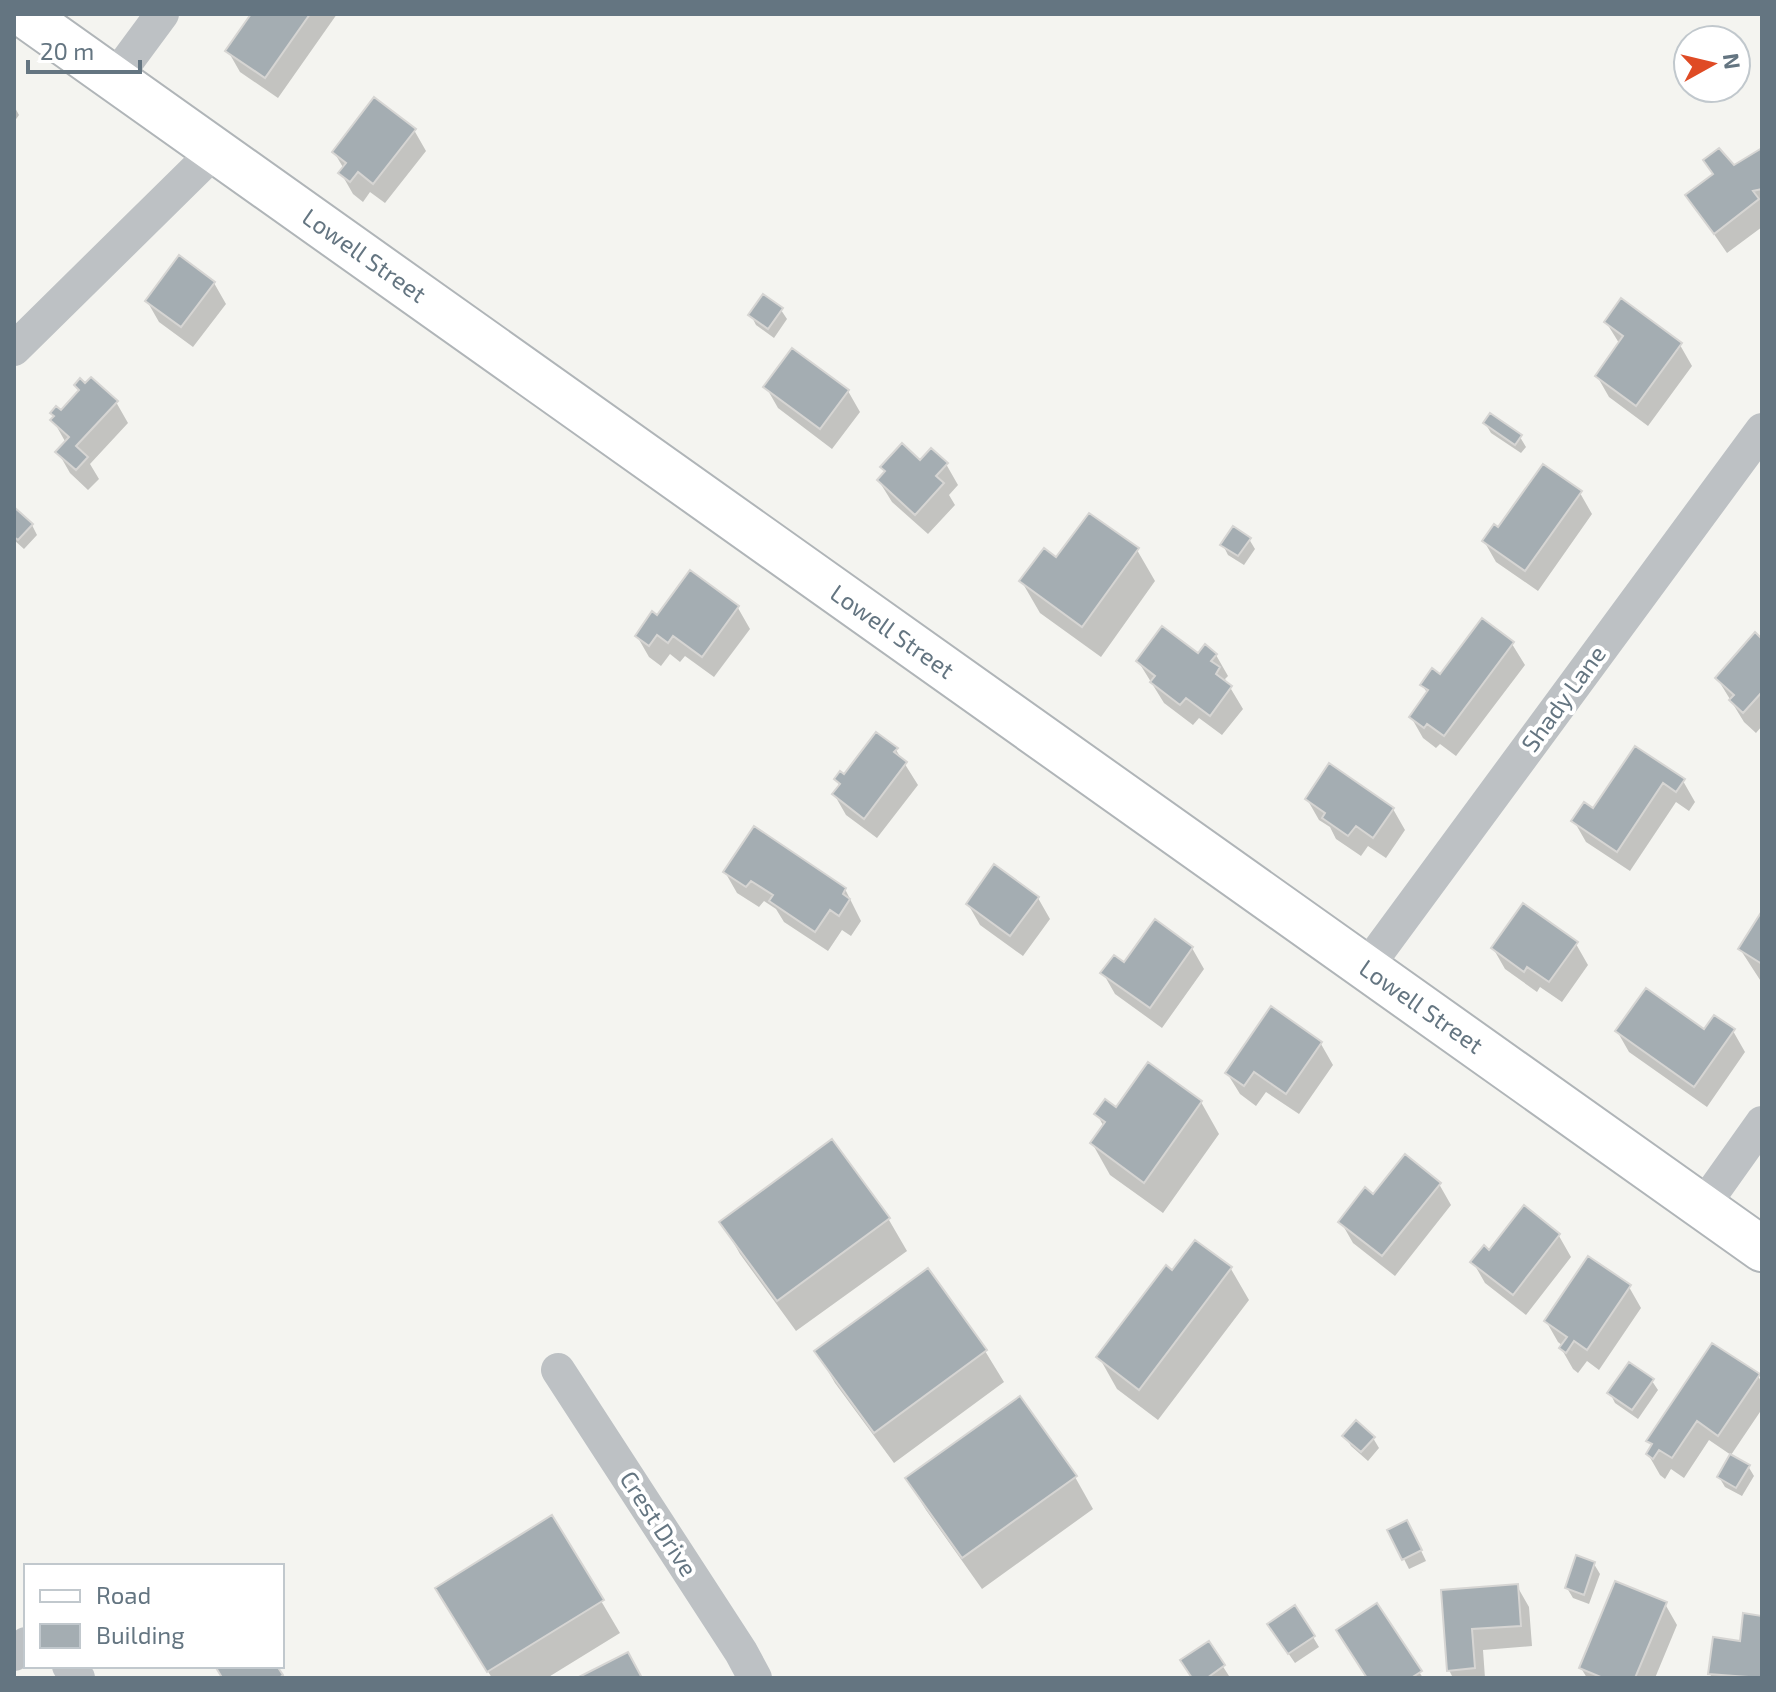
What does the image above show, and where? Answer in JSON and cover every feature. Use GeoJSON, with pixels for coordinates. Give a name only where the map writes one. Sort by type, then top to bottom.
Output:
{"type":"FeatureCollection","features":[{"type":"Feature","properties":{"kind":"main road","name":"Lowell Street"},"geometry":{"type":"LineString","coordinates":[[23,14],[1762,1249]]}},
{"type":"Feature","properties":{"kind":"street"},"geometry":{"type":"LineString","coordinates":[[114,79],[162,14]]}},
{"type":"Feature","properties":{"kind":"street"},"geometry":{"type":"LineString","coordinates":[[14,349],[215,151]]}},
{"type":"Feature","properties":{"kind":"street","name":"Shady Lane"},"geometry":{"type":"LineString","coordinates":[[1366,968],[1762,430]]}},
{"type":"Feature","properties":{"kind":"street"},"geometry":{"type":"LineString","coordinates":[[1703,1206],[1762,1123]]}},
{"type":"Feature","properties":{"kind":"street","name":"Crest Drive"},"geometry":{"type":"LineString","coordinates":[[558,1370],[755,1678]]}},
{"type":"Feature","properties":{"kind":"building"},"geometry":{"type":"Polygon","coordinates":[[[251,14],[310,14],[265,78],[225,51],[251,14]]]}},
{"type":"Feature","properties":{"kind":"building"},"geometry":{"type":"Polygon","coordinates":[[[374,97],[416,129],[373,184],[358,172],[350,182],[338,173],[346,163],[332,152],[374,97]]]}},
{"type":"Feature","properties":{"kind":"building"},"geometry":{"type":"Polygon","coordinates":[[[1719,148],[1734,165],[1762,148],[1762,189],[1753,191],[1759,199],[1714,234],[1685,195],[1713,174],[1703,160],[1719,148]]]}},
{"type":"Feature","properties":{"kind":"building"},"geometry":{"type":"Polygon","coordinates":[[[179,255],[215,282],[181,327],[145,301],[179,255]]]}},
{"type":"Feature","properties":{"kind":"building"},"geometry":{"type":"Polygon","coordinates":[[[763,294],[783,308],[768,329],[748,315],[763,294]]]}},
{"type":"Feature","properties":{"kind":"building"},"geometry":{"type":"Polygon","coordinates":[[[1621,298],[1682,343],[1636,406],[1595,376],[1623,336],[1604,322],[1621,298]]]}},
{"type":"Feature","properties":{"kind":"building"},"geometry":{"type":"Polygon","coordinates":[[[792,348],[849,390],[820,429],[763,387],[792,348]]]}},
{"type":"Feature","properties":{"kind":"building"},"geometry":{"type":"Polygon","coordinates":[[[91,377],[118,401],[76,446],[88,457],[76,470],[55,452],[69,437],[50,420],[54,416],[50,413],[56,406],[61,410],[79,390],[74,385],[80,378],[85,383],[91,377]]]}},
{"type":"Feature","properties":{"kind":"building"},"geometry":{"type":"Polygon","coordinates":[[[1490,413],[1522,435],[1515,445],[1483,423],[1490,413]]]}},
{"type":"Feature","properties":{"kind":"building"},"geometry":{"type":"Polygon","coordinates":[[[902,443],[920,460],[931,448],[948,463],[936,476],[944,483],[915,515],[877,480],[885,471],[880,467],[902,443]]]}},
{"type":"Feature","properties":{"kind":"building"},"geometry":{"type":"Polygon","coordinates":[[[1543,464],[1582,491],[1525,571],[1482,541],[1494,524],[1498,527],[1543,464]]]}},
{"type":"Feature","properties":{"kind":"building"},"geometry":{"type":"Polygon","coordinates":[[[14,507],[33,524],[18,540],[14,537],[14,507]]]}},
{"type":"Feature","properties":{"kind":"building"},"geometry":{"type":"Polygon","coordinates":[[[1089,513],[1139,548],[1082,627],[1019,581],[1044,548],[1056,557],[1089,513]]]}},
{"type":"Feature","properties":{"kind":"building"},"geometry":{"type":"Polygon","coordinates":[[[1233,526],[1251,538],[1238,556],[1220,545],[1233,526]]]}},
{"type":"Feature","properties":{"kind":"building"},"geometry":{"type":"Polygon","coordinates":[[[690,570],[739,606],[702,657],[673,636],[668,643],[657,635],[649,646],[635,636],[652,611],[657,615],[690,570]]]}},
{"type":"Feature","properties":{"kind":"building"},"geometry":{"type":"Polygon","coordinates":[[[1482,618],[1514,642],[1444,736],[1427,724],[1424,728],[1409,717],[1428,690],[1420,685],[1432,668],[1440,674],[1482,618]]]}},
{"type":"Feature","properties":{"kind":"building"},"geometry":{"type":"Polygon","coordinates":[[[1162,626],[1198,653],[1205,644],[1217,654],[1211,661],[1220,667],[1216,674],[1232,686],[1210,716],[1186,698],[1180,705],[1150,682],[1155,676],[1136,661],[1162,626]]]}},
{"type":"Feature","properties":{"kind":"building"},"geometry":{"type":"Polygon","coordinates":[[[1755,632],[1762,639],[1762,692],[1743,713],[1729,700],[1734,695],[1715,678],[1755,632]]]}},
{"type":"Feature","properties":{"kind":"building"},"geometry":{"type":"Polygon","coordinates":[[[876,732],[898,748],[894,752],[907,762],[864,819],[832,794],[840,784],[834,779],[840,771],[844,774],[876,732]]]}},
{"type":"Feature","properties":{"kind":"building"},"geometry":{"type":"Polygon","coordinates":[[[1635,746],[1685,779],[1676,792],[1663,783],[1617,852],[1571,821],[1584,802],[1593,808],[1635,746]]]}},
{"type":"Feature","properties":{"kind":"building"},"geometry":{"type":"Polygon","coordinates":[[[1329,763],[1394,808],[1373,838],[1356,826],[1348,836],[1322,818],[1325,813],[1305,799],[1329,763]]]}},
{"type":"Feature","properties":{"kind":"building"},"geometry":{"type":"Polygon","coordinates":[[[754,826],[846,888],[843,894],[850,899],[839,916],[830,910],[815,932],[769,901],[773,895],[751,881],[746,887],[723,872],[754,826]]]}},
{"type":"Feature","properties":{"kind":"building"},"geometry":{"type":"Polygon","coordinates":[[[994,864],[1039,897],[1010,936],[966,904],[994,864]]]}},
{"type":"Feature","properties":{"kind":"building"},"geometry":{"type":"Polygon","coordinates":[[[1523,903],[1578,942],[1549,982],[1527,967],[1524,972],[1491,948],[1523,903]]]}},
{"type":"Feature","properties":{"kind":"building"},"geometry":{"type":"Polygon","coordinates":[[[1762,911],[1762,964],[1738,949],[1762,911]]]}},
{"type":"Feature","properties":{"kind":"building"},"geometry":{"type":"Polygon","coordinates":[[[1155,919],[1193,947],[1150,1008],[1100,973],[1114,955],[1124,962],[1155,919]]]}},
{"type":"Feature","properties":{"kind":"building"},"geometry":{"type":"Polygon","coordinates":[[[1646,988],[1704,1029],[1714,1015],[1735,1029],[1694,1087],[1615,1031],[1646,988]]]}},
{"type":"Feature","properties":{"kind":"building"},"geometry":{"type":"Polygon","coordinates":[[[1271,1006],[1322,1042],[1286,1094],[1254,1072],[1244,1086],[1225,1073],[1271,1006]]]}},
{"type":"Feature","properties":{"kind":"building"},"geometry":{"type":"Polygon","coordinates":[[[1148,1062],[1202,1101],[1144,1183],[1090,1143],[1105,1122],[1094,1114],[1105,1099],[1116,1107],[1148,1062]]]}},
{"type":"Feature","properties":{"kind":"building"},"geometry":{"type":"Polygon","coordinates":[[[832,1139],[890,1218],[777,1301],[719,1222],[832,1139]]]}},
{"type":"Feature","properties":{"kind":"building"},"geometry":{"type":"Polygon","coordinates":[[[1405,1154],[1441,1183],[1382,1256],[1338,1222],[1365,1187],[1373,1194],[1405,1154]]]}},
{"type":"Feature","properties":{"kind":"building"},"geometry":{"type":"Polygon","coordinates":[[[1524,1205],[1560,1234],[1513,1295],[1470,1262],[1484,1245],[1489,1250],[1524,1205]]]}},
{"type":"Feature","properties":{"kind":"building"},"geometry":{"type":"Polygon","coordinates":[[[1195,1240],[1232,1267],[1139,1390],[1096,1357],[1166,1265],[1172,1270],[1195,1240]]]}},
{"type":"Feature","properties":{"kind":"building"},"geometry":{"type":"Polygon","coordinates":[[[1588,1256],[1631,1285],[1587,1350],[1574,1341],[1566,1353],[1559,1348],[1567,1337],[1544,1321],[1588,1256]]]}},
{"type":"Feature","properties":{"kind":"building"},"geometry":{"type":"Polygon","coordinates":[[[928,1268],[987,1350],[874,1433],[814,1351],[928,1268]]]}},
{"type":"Feature","properties":{"kind":"building"},"geometry":{"type":"Polygon","coordinates":[[[1712,1343],[1760,1374],[1718,1436],[1697,1421],[1672,1458],[1659,1450],[1653,1459],[1646,1454],[1652,1444],[1646,1441],[1712,1343]]]}},
{"type":"Feature","properties":{"kind":"building"},"geometry":{"type":"Polygon","coordinates":[[[1629,1362],[1654,1379],[1632,1410],[1607,1393],[1629,1362]]]}},
{"type":"Feature","properties":{"kind":"building"},"geometry":{"type":"Polygon","coordinates":[[[1020,1396],[1077,1476],[962,1558],[905,1478],[1020,1396]]]}},
{"type":"Feature","properties":{"kind":"building"},"geometry":{"type":"Polygon","coordinates":[[[1356,1420],[1375,1437],[1361,1452],[1342,1436],[1356,1420]]]}},
{"type":"Feature","properties":{"kind":"building"},"geometry":{"type":"Polygon","coordinates":[[[1730,1454],[1750,1465],[1736,1488],[1717,1477],[1730,1454]]]}},
{"type":"Feature","properties":{"kind":"building"},"geometry":{"type":"Polygon","coordinates":[[[552,1515],[604,1600],[487,1672],[435,1588],[552,1515]]]}},
{"type":"Feature","properties":{"kind":"building"},"geometry":{"type":"Polygon","coordinates":[[[1407,1520],[1422,1550],[1402,1560],[1387,1530],[1407,1520]]]}},
{"type":"Feature","properties":{"kind":"building"},"geometry":{"type":"Polygon","coordinates":[[[1576,1555],[1595,1562],[1584,1595],[1565,1588],[1576,1555]]]}},
{"type":"Feature","properties":{"kind":"building"},"geometry":{"type":"Polygon","coordinates":[[[1615,1581],[1667,1602],[1635,1678],[1603,1678],[1579,1668],[1615,1581]]]}},
{"type":"Feature","properties":{"kind":"building"},"geometry":{"type":"Polygon","coordinates":[[[1518,1584],[1521,1626],[1472,1629],[1475,1668],[1447,1671],[1441,1590],[1518,1584]]]}},
{"type":"Feature","properties":{"kind":"building"},"geometry":{"type":"Polygon","coordinates":[[[1377,1603],[1422,1671],[1411,1678],[1367,1678],[1336,1630],[1377,1603]]]}},
{"type":"Feature","properties":{"kind":"building"},"geometry":{"type":"Polygon","coordinates":[[[1295,1605],[1315,1636],[1288,1654],[1267,1624],[1295,1605]]]}},
{"type":"Feature","properties":{"kind":"building"},"geometry":{"type":"Polygon","coordinates":[[[1743,1613],[1762,1616],[1762,1678],[1708,1674],[1713,1637],[1740,1641],[1743,1613]]]}},
{"type":"Feature","properties":{"kind":"building"},"geometry":{"type":"Polygon","coordinates":[[[1209,1641],[1225,1665],[1207,1678],[1192,1678],[1180,1660],[1209,1641]]]}},
{"type":"Feature","properties":{"kind":"building"},"geometry":{"type":"Polygon","coordinates":[[[628,1652],[642,1678],[577,1678],[628,1652]]]}},
{"type":"Feature","properties":{"kind":"building"},"geometry":{"type":"Polygon","coordinates":[[[216,1668],[278,1668],[283,1675],[279,1678],[218,1678],[221,1676],[216,1668]]]}}]}
